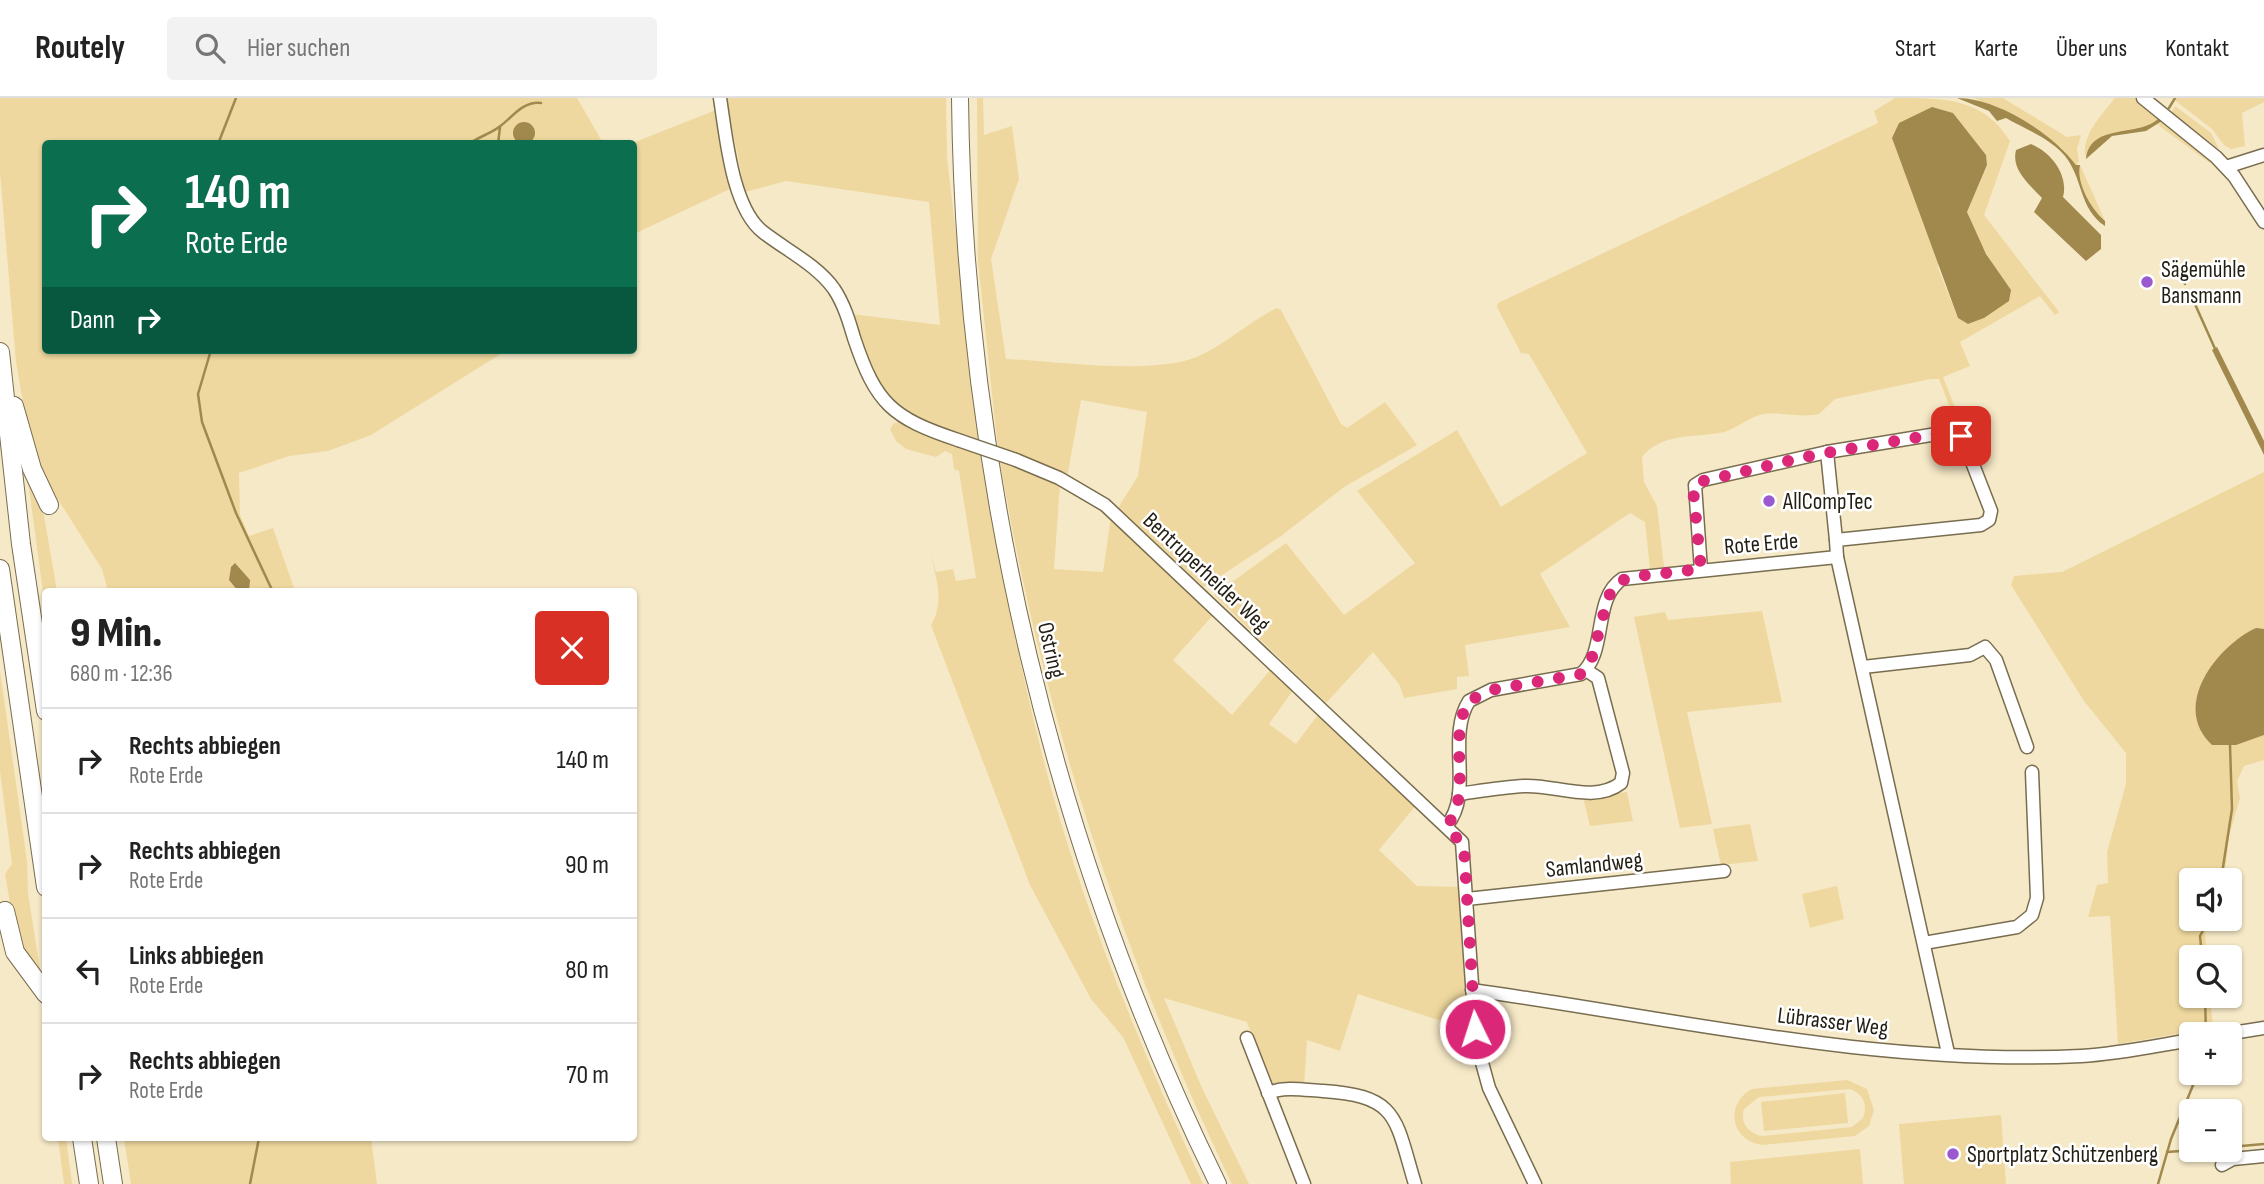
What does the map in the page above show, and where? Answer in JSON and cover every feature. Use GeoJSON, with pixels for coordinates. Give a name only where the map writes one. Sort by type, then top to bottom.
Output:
{"type":"FeatureCollection","features":[{"type":"Feature","properties":{"kind":"highway"},"geometry":{"type":"LineString","coordinates":[[0,352],[22,544],[42,683]]}},
{"type":"Feature","properties":{"kind":"highway"},"geometry":{"type":"LineString","coordinates":[[1,361],[32,469],[49,505]]}},
{"type":"Feature","properties":{"kind":"highway"},"geometry":{"type":"LineString","coordinates":[[0,569],[42,859]]}},
{"type":"Feature","properties":{"kind":"highway"},"geometry":{"type":"LineString","coordinates":[[5,911],[15,952],[42,989]]}},
{"type":"Feature","properties":{"kind":"highway"},"geometry":{"type":"LineString","coordinates":[[82,1141],[89,1184]]}},
{"type":"Feature","properties":{"kind":"highway"},"geometry":{"type":"LineString","coordinates":[[107,1141],[113,1184]]}},
{"type":"Feature","properties":{"kind":"main road","name":"Ostring"},"geometry":{"type":"LineString","coordinates":[[960,98],[965,229],[984,425],[1027,648],[1077,835],[1122,966],[1188,1124],[1218,1184]]}},
{"type":"Feature","properties":{"kind":"street","name":"Bentruperheider Weg"},"geometry":{"type":"LineString","coordinates":[[720,98],[738,190],[747,215],[760,230],[828,281],[844,308],[867,377],[877,394],[894,411],[915,423],[1059,478],[1105,505],[1447,825],[1464,848],[1475,1029],[1484,1074],[1535,1184]]}},
{"type":"Feature","properties":{"kind":"street"},"geometry":{"type":"LineString","coordinates":[[2143,98],[2199,140],[2225,167],[2264,222]]}},
{"type":"Feature","properties":{"kind":"street"},"geometry":{"type":"LineString","coordinates":[[2225,167],[2264,155]]}},
{"type":"Feature","properties":{"kind":"street"},"geometry":{"type":"LineString","coordinates":[[1701,569],[1695,485],[1703,480],[1827,452],[1955,431],[1963,439],[1991,511],[1989,520],[1981,525],[1836,540]]}},
{"type":"Feature","properties":{"kind":"street"},"geometry":{"type":"LineString","coordinates":[[1827,452],[1837,556],[1948,1054]]}},
{"type":"Feature","properties":{"kind":"street","name":"Rote Erde"},"geometry":{"type":"LineString","coordinates":[[1586,670],[1615,584],[1630,577],[1837,556]]}},
{"type":"Feature","properties":{"kind":"street"},"geometry":{"type":"LineString","coordinates":[[1863,667],[1970,655],[1985,647],[1996,660],[2027,747]]}},
{"type":"Feature","properties":{"kind":"street"},"geometry":{"type":"LineString","coordinates":[[1447,825],[1457,812],[1462,717],[1469,701],[1491,690],[1574,677],[1586,670],[1598,678],[1623,772],[1621,783],[1610,790],[1574,793],[1526,786],[1459,794]]}},
{"type":"Feature","properties":{"kind":"street"},"geometry":{"type":"LineString","coordinates":[[1924,943],[2017,928],[2032,915],[2037,898],[2032,772]]}},
{"type":"Feature","properties":{"kind":"street","name":"Samlandweg"},"geometry":{"type":"LineString","coordinates":[[1467,899],[1724,871]]}},
{"type":"Feature","properties":{"kind":"street","name":"Lübrasser Weg"},"geometry":{"type":"LineString","coordinates":[[1472,990],[1832,1044],[1948,1054],[2082,1056],[2179,1042]]}},
{"type":"Feature","properties":{"kind":"street"},"geometry":{"type":"LineString","coordinates":[[2242,1031],[2264,1028]]}},
{"type":"Feature","properties":{"kind":"street"},"geometry":{"type":"LineString","coordinates":[[1247,1038],[1304,1184]]}},
{"type":"Feature","properties":{"kind":"street"},"geometry":{"type":"LineString","coordinates":[[1268,1093],[1281,1089],[1358,1094],[1377,1102],[1396,1125],[1415,1184]]}},
{"type":"Feature","properties":{"kind":"street"},"geometry":{"type":"LineString","coordinates":[[2222,1165],[2232,1159],[2264,1156]]}},
{"type":"Feature","properties":{"kind":"shaded area"},"geometry":{"type":"Polygon","coordinates":[[[0,98],[577,98],[601,140],[532,140],[534,129],[526,122],[516,126],[516,140],[42,140],[42,354],[501,354],[371,435],[328,451],[289,456],[239,473],[240,515],[249,536],[273,528],[294,588],[107,588],[102,569],[47,482],[29,438],[16,362],[0,172],[0,98]]]}},
{"type":"Feature","properties":{"kind":"shaded area"},"geometry":{"type":"Polygon","coordinates":[[[726,98],[946,98],[947,158],[981,443],[924,424],[887,398],[870,369],[851,314],[940,325],[929,202],[786,181],[745,192],[726,98]]]}},
{"type":"Feature","properties":{"kind":"shaded area"},"geometry":{"type":"Polygon","coordinates":[[[977,98],[983,98],[984,135],[1012,126],[1019,179],[991,259],[1006,359],[1131,366],[1179,362],[1208,352],[1277,308],[1281,310],[1341,424],[1347,428],[1385,402],[1417,445],[1344,487],[1281,536],[1204,587],[1118,508],[1138,476],[1147,412],[1081,400],[1067,478],[998,450],[978,261],[977,98]]]}},
{"type":"Feature","properties":{"kind":"shaded area"},"geometry":{"type":"Polygon","coordinates":[[[1895,98],[1947,100],[1975,108],[1999,127],[2010,141],[1984,215],[2059,312],[2055,315],[2040,296],[1960,342],[1970,366],[1943,377],[1962,425],[1954,427],[1956,423],[1939,379],[1931,379],[1835,399],[1819,414],[1764,414],[1724,432],[1680,437],[1659,443],[1642,457],[1644,482],[1657,506],[1664,567],[1650,569],[1645,522],[1630,513],[1540,574],[1570,627],[1465,645],[1469,676],[1457,677],[1457,689],[1404,698],[1399,684],[1373,652],[1326,703],[1214,595],[1286,543],[1344,615],[1415,563],[1357,491],[1457,430],[1501,507],[1587,453],[1529,354],[1521,353],[1497,307],[1498,303],[1878,123],[1874,111],[1895,98]],[[1953,113],[1938,268],[1958,318],[1968,324],[1984,318],[1995,268],[1979,241],[1967,212],[1987,166],[1986,155],[1953,113]]]}},
{"type":"Feature","properties":{"kind":"shaded area"},"geometry":{"type":"Polygon","coordinates":[[[1957,98],[1989,104],[2006,111],[2053,141],[2076,165],[2080,165],[2082,187],[2090,203],[2105,221],[2105,226],[2090,211],[2071,165],[2059,150],[2045,139],[2006,118],[1997,121],[1989,111],[1957,98]]]}},
{"type":"Feature","properties":{"kind":"shaded area"},"geometry":{"type":"Polygon","coordinates":[[[1974,98],[2003,98],[2067,137],[2081,135],[2077,149],[2079,162],[2076,165],[2066,153],[2029,125],[1974,98]]]}},
{"type":"Feature","properties":{"kind":"shaded area"},"geometry":{"type":"Polygon","coordinates":[[[2115,98],[2137,98],[2210,159],[2210,163],[2158,125],[2162,121],[2160,119],[2142,129],[2105,137],[2085,156],[2090,132],[2115,98]]]}},
{"type":"Feature","properties":{"kind":"shaded area"},"geometry":{"type":"Polygon","coordinates":[[[2172,98],[2264,98],[2264,102],[2242,113],[2245,146],[2231,149],[2224,145],[2212,129],[2172,98]]]}},
{"type":"Feature","properties":{"kind":"shaded area"},"geometry":{"type":"Polygon","coordinates":[[[2175,106],[2211,133],[2219,149],[2171,113],[2175,106]]]}},
{"type":"Feature","properties":{"kind":"shaded area"},"geometry":{"type":"Polygon","coordinates":[[[1932,107],[1953,113],[1986,155],[1987,165],[1967,212],[1986,254],[2011,290],[2009,301],[1984,318],[1968,324],[1958,318],[1892,138],[1899,123],[1932,107]]]}},
{"type":"Feature","properties":{"kind":"shaded area"},"geometry":{"type":"Polygon","coordinates":[[[716,110],[732,188],[637,233],[637,141],[716,110]]]}},
{"type":"Feature","properties":{"kind":"shaded area"},"geometry":{"type":"Polygon","coordinates":[[[2159,118],[2162,121],[2146,131],[2112,136],[2086,159],[2096,140],[2106,135],[2140,128],[2159,118]]]}},
{"type":"Feature","properties":{"kind":"shaded area"},"geometry":{"type":"Polygon","coordinates":[[[520,123],[528,123],[534,129],[532,140],[516,140],[514,137],[514,129],[520,123]]]}},
{"type":"Feature","properties":{"kind":"shaded area"},"geometry":{"type":"Polygon","coordinates":[[[2031,144],[2057,165],[2063,181],[2063,197],[2101,235],[2101,249],[2086,261],[2034,212],[2042,198],[2022,176],[2015,157],[2016,150],[2031,144]]]}},
{"type":"Feature","properties":{"kind":"shaded area"},"geometry":{"type":"Polygon","coordinates":[[[2080,165],[2105,221],[2086,195],[2080,180],[2080,165]]]}},
{"type":"Feature","properties":{"kind":"shaded area"},"geometry":{"type":"Polygon","coordinates":[[[2217,347],[2264,441],[2264,455],[2212,350],[2217,347]]]}},
{"type":"Feature","properties":{"kind":"shaded area"},"geometry":{"type":"Polygon","coordinates":[[[904,422],[983,455],[1015,635],[1054,799],[1110,967],[1203,1184],[1191,1184],[1123,1037],[1091,999],[1030,885],[931,625],[938,608],[938,599],[931,554],[936,572],[953,569],[956,581],[976,578],[959,471],[954,469],[952,454],[945,451],[936,457],[906,449],[896,441],[890,429],[894,423],[904,422]]]}},
{"type":"Feature","properties":{"kind":"shaded area"},"geometry":{"type":"Polygon","coordinates":[[[1000,461],[1028,469],[1060,483],[1054,569],[1103,572],[1111,517],[1214,614],[1173,660],[1232,715],[1272,668],[1294,689],[1269,724],[1296,744],[1320,712],[1417,804],[1379,850],[1417,886],[1462,887],[1469,1030],[1358,994],[1340,1051],[1307,1040],[1304,1086],[1275,1084],[1267,1078],[1247,1022],[1164,998],[1202,1088],[1249,1184],[1232,1184],[1190,1092],[1153,1005],[1089,828],[1038,646],[1000,461]]]}},
{"type":"Feature","properties":{"kind":"shaded area"},"geometry":{"type":"Polygon","coordinates":[[[26,466],[43,510],[56,588],[42,588],[26,466]]]}},
{"type":"Feature","properties":{"kind":"shaded area"},"geometry":{"type":"Polygon","coordinates":[[[2264,472],[2264,760],[2244,766],[2237,781],[2240,798],[2229,836],[2225,868],[2179,868],[2179,931],[2206,931],[2206,945],[2179,945],[2179,1008],[2211,1008],[2212,1022],[2179,1022],[2179,1034],[2118,1044],[2110,916],[2088,917],[2097,885],[2108,883],[2107,852],[2126,784],[2126,753],[2084,701],[2011,585],[2014,576],[2062,572],[2264,472]]]}},
{"type":"Feature","properties":{"kind":"shaded area"},"geometry":{"type":"Polygon","coordinates":[[[235,563],[250,580],[249,588],[236,588],[229,580],[231,567],[235,563]]]}},
{"type":"Feature","properties":{"kind":"shaded area"},"geometry":{"type":"Polygon","coordinates":[[[1762,611],[1782,702],[1687,712],[1712,824],[1680,828],[1634,617],[1665,612],[1668,620],[1762,611]]]}},
{"type":"Feature","properties":{"kind":"shaded area"},"geometry":{"type":"Polygon","coordinates":[[[2256,628],[2264,629],[2264,735],[2236,745],[2212,745],[2200,730],[2196,713],[2197,696],[2214,663],[2227,648],[2256,628]]]}},
{"type":"Feature","properties":{"kind":"shaded area"},"geometry":{"type":"Polygon","coordinates":[[[0,671],[41,976],[20,949],[15,935],[5,874],[12,864],[0,771],[0,671]]]}},
{"type":"Feature","properties":{"kind":"shaded area"},"geometry":{"type":"Polygon","coordinates":[[[1627,792],[1633,821],[1590,826],[1583,797],[1627,792]]]}},
{"type":"Feature","properties":{"kind":"shaded area"},"geometry":{"type":"Polygon","coordinates":[[[1750,824],[1758,861],[1721,865],[1713,829],[1750,824]]]}},
{"type":"Feature","properties":{"kind":"shaded area"},"geometry":{"type":"Polygon","coordinates":[[[1837,886],[1844,919],[1810,928],[1802,894],[1837,886]]]}},
{"type":"Feature","properties":{"kind":"shaded area"},"geometry":{"type":"Polygon","coordinates":[[[1847,1080],[1867,1089],[1874,1110],[1869,1126],[1855,1136],[1762,1145],[1743,1137],[1735,1121],[1737,1104],[1752,1089],[1847,1080]],[[1850,1089],[1759,1097],[1744,1109],[1744,1123],[1749,1130],[1762,1136],[1852,1127],[1863,1118],[1865,1108],[1863,1100],[1850,1089]]]}},
{"type":"Feature","properties":{"kind":"shaded area"},"geometry":{"type":"Polygon","coordinates":[[[1845,1093],[1848,1123],[1764,1131],[1761,1102],[1845,1093]]]}},
{"type":"Feature","properties":{"kind":"shaded area","name":"Sportplatz Schützenberg"},"geometry":{"type":"Polygon","coordinates":[[[2001,1115],[2006,1184],[1904,1184],[1899,1124],[2001,1115]]]}},
{"type":"Feature","properties":{"kind":"shaded area"},"geometry":{"type":"Polygon","coordinates":[[[58,1141],[66,1141],[72,1184],[64,1184],[58,1141]]]}},
{"type":"Feature","properties":{"kind":"shaded area"},"geometry":{"type":"Polygon","coordinates":[[[124,1141],[371,1141],[377,1184],[131,1184],[124,1141]]]}},
{"type":"Feature","properties":{"kind":"shaded area"},"geometry":{"type":"Polygon","coordinates":[[[1860,1149],[1863,1184],[1731,1184],[1730,1162],[1860,1149]]]}},
{"type":"Feature","properties":{"kind":"waterway"},"geometry":{"type":"LineString","coordinates":[[220,140],[236,98]]}},
{"type":"Feature","properties":{"kind":"waterway"},"geometry":{"type":"LineString","coordinates":[[2169,108],[2175,98]]}},
{"type":"Feature","properties":{"kind":"waterway"},"geometry":{"type":"LineString","coordinates":[[475,140],[495,129],[523,107],[541,103]]}},
{"type":"Feature","properties":{"kind":"waterway"},"geometry":{"type":"LineString","coordinates":[[498,140],[500,127]]}},
{"type":"Feature","properties":{"kind":"waterway"},"geometry":{"type":"LineString","coordinates":[[2179,273],[2185,284]]}},
{"type":"Feature","properties":{"kind":"waterway"},"geometry":{"type":"LineString","coordinates":[[2190,293],[2216,351]]}},
{"type":"Feature","properties":{"kind":"waterway"},"geometry":{"type":"LineString","coordinates":[[210,354],[198,394],[202,422],[236,513],[271,588]]}},
{"type":"Feature","properties":{"kind":"waterway"},"geometry":{"type":"LineString","coordinates":[[2223,868],[2232,809],[2230,745]]}},
{"type":"Feature","properties":{"kind":"waterway"},"geometry":{"type":"LineString","coordinates":[[2201,945],[2203,931]]}},
{"type":"Feature","properties":{"kind":"waterway"},"geometry":{"type":"LineString","coordinates":[[2205,1008],[2206,1022]]}},
{"type":"Feature","properties":{"kind":"waterway"},"geometry":{"type":"LineString","coordinates":[[2158,1184],[2171,1139],[2193,1085]]}},
{"type":"Feature","properties":{"kind":"waterway"},"geometry":{"type":"LineString","coordinates":[[250,1184],[258,1141]]}},
{"type":"Feature","properties":{"kind":"waterway"},"geometry":{"type":"LineString","coordinates":[[2242,1146],[2264,1144]]}},
{"type":"Feature","properties":{"kind":"waterway"},"geometry":{"type":"LineString","coordinates":[[2167,1152],[2179,1151]]}},
{"type":"Feature","properties":{"kind":"place","name":"Sägemühle Bansmann"},"geometry":{"type":"Point","coordinates":[2147,282]}},
{"type":"Feature","properties":{"kind":"place","name":"AllCompTec"},"geometry":{"type":"Point","coordinates":[1769,501]}},
{"type":"Feature","properties":{"kind":"place","name":"Sportplatz Schützenberg"},"geometry":{"type":"Point","coordinates":[1953,1154]}},
{"type":"Feature","properties":{"kind":"route"},"geometry":{"type":"LineString","coordinates":[[1475,1029],[1464,848],[1447,825],[1459,807],[1458,769],[1462,717],[1469,701],[1476,695],[1491,690],[1581,674],[1591,661],[1608,598],[1615,584],[1630,577],[1701,569],[1693,489],[1699,482],[1827,452],[1895,443],[1955,431],[1961,436]]}}]}
